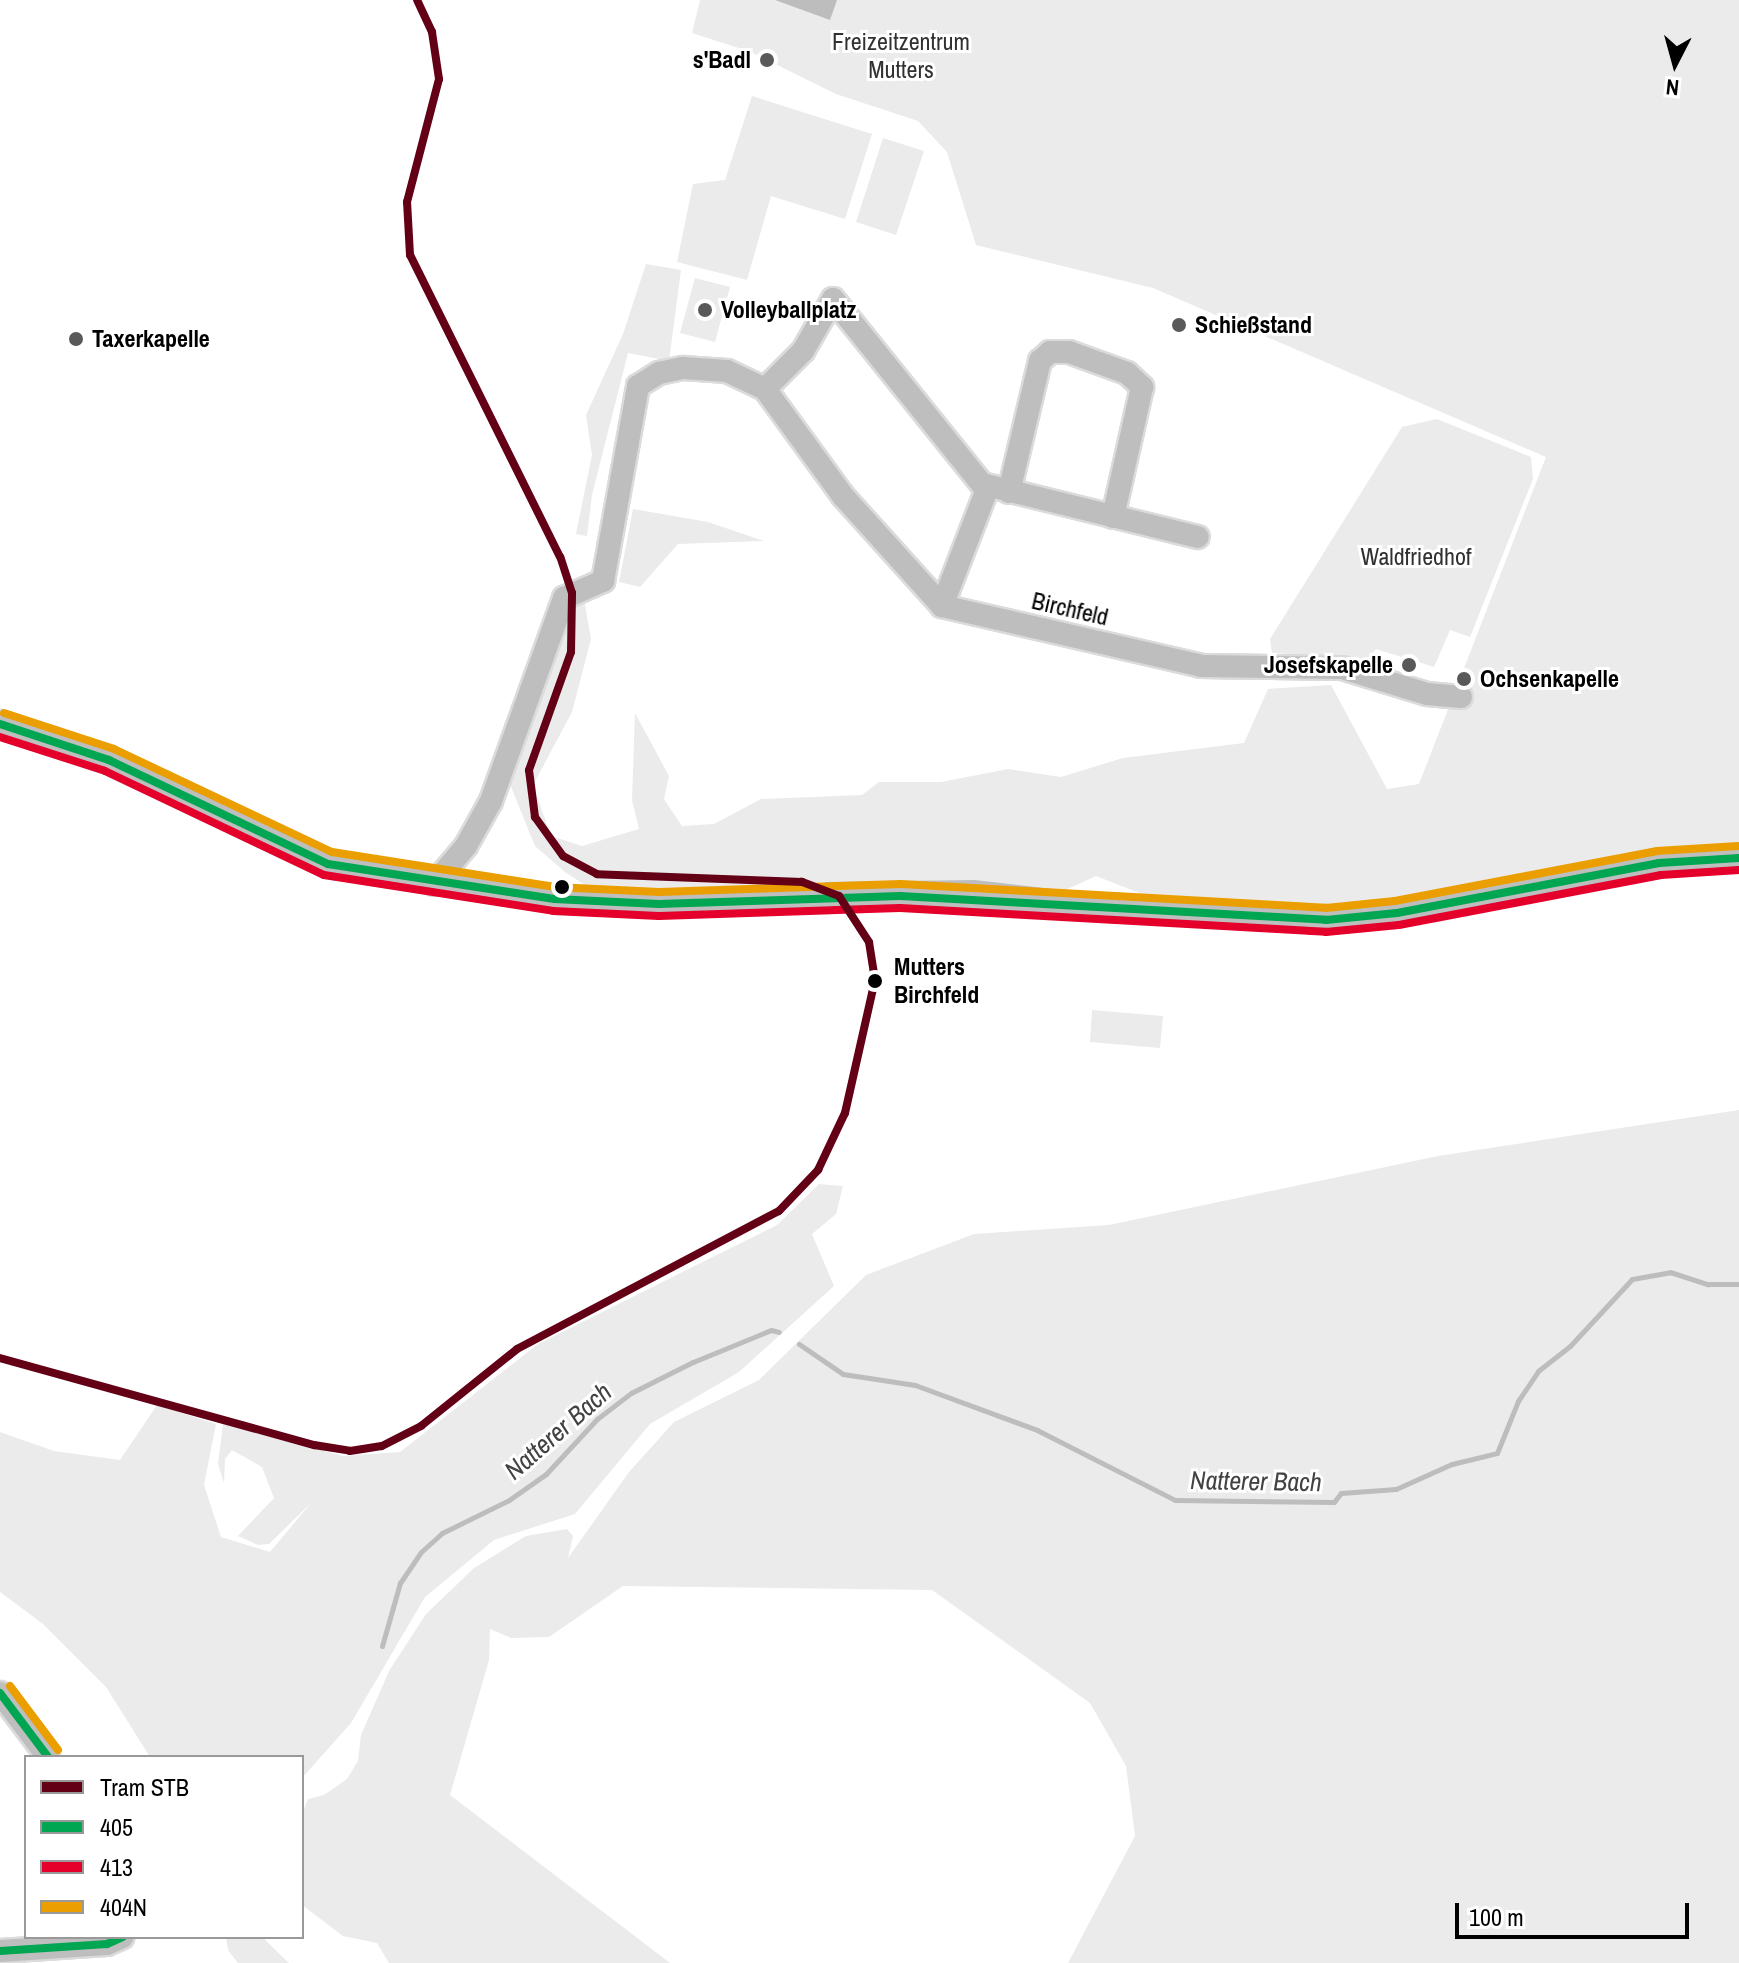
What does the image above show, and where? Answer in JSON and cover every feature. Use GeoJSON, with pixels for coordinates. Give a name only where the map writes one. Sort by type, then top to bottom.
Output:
{"type":"FeatureCollection","features":[{"type":"Feature","properties":{"kind":"main road"},"geometry":{"type":"LineString","coordinates":[[0,724],[124,767],[317,861],[434,884],[611,903],[849,896],[1326,920],[1397,913],[1659,863],[1739,858]]}},
{"type":"Feature","properties":{"kind":"street"},"geometry":{"type":"LineString","coordinates":[[765,389],[803,351],[833,299],[943,441],[998,490],[1198,537]]}},
{"type":"Feature","properties":{"kind":"street"},"geometry":{"type":"LineString","coordinates":[[434,884],[466,846],[491,801],[564,598],[603,581],[638,386],[659,373],[683,368],[727,371],[765,389],[843,496],[942,606],[998,490],[1040,361],[1050,352],[1069,352],[1127,373],[1142,387],[1113,517]]}},
{"type":"Feature","properties":{"kind":"street","name":"Birchfeld"},"geometry":{"type":"LineString","coordinates":[[942,606],[1201,666],[1342,668],[1427,694],[1461,697]]}},
{"type":"Feature","properties":{"kind":"street"},"geometry":{"type":"LineString","coordinates":[[0,1693],[46,1755]]}},
{"type":"Feature","properties":{"kind":"street"},"geometry":{"type":"LineString","coordinates":[[0,1951],[59,1954],[118,1939]]}},
{"type":"Feature","properties":{"kind":"green space","name":"Freizeitzentrum Mutters"},"geometry":{"type":"Polygon","coordinates":[[[700,0],[1739,0],[1739,850],[1427,899],[1329,908],[1183,910],[1096,876],[1050,897],[785,886],[600,895],[565,872],[535,846],[507,777],[563,611],[584,599],[591,639],[572,712],[533,785],[551,836],[582,846],[639,829],[632,800],[635,713],[669,776],[664,799],[682,826],[714,824],[761,799],[862,795],[879,782],[941,782],[1008,769],[1061,777],[1123,758],[1244,743],[1268,689],[1331,685],[1387,789],[1419,784],[1546,457],[1153,288],[976,245],[947,152],[918,121],[836,94],[751,52],[692,33],[700,0]]]}},
{"type":"Feature","properties":{"kind":"green space"},"geometry":{"type":"Polygon","coordinates":[[[752,96],[872,134],[845,219],[771,196],[747,280],[677,262],[693,184],[725,180],[752,96]]]}},
{"type":"Feature","properties":{"kind":"green space"},"geometry":{"type":"Polygon","coordinates":[[[883,138],[924,151],[896,235],[856,222],[883,138]]]}},
{"type":"Feature","properties":{"kind":"green space"},"geometry":{"type":"Polygon","coordinates":[[[646,264],[681,270],[669,361],[628,353],[592,495],[587,536],[576,534],[592,455],[586,415],[623,334],[646,264]]]}},
{"type":"Feature","properties":{"kind":"green space","name":"Volleyballplatz"},"geometry":{"type":"Polygon","coordinates":[[[695,278],[730,287],[715,342],[680,333],[695,278]]]}},
{"type":"Feature","properties":{"kind":"green space","name":"Waldfriedhof"},"geometry":{"type":"Polygon","coordinates":[[[1437,419],[1531,457],[1533,479],[1470,637],[1450,630],[1434,667],[1376,649],[1367,659],[1272,653],[1270,639],[1402,427],[1437,419]]]}},
{"type":"Feature","properties":{"kind":"green space"},"geometry":{"type":"Polygon","coordinates":[[[633,509],[708,522],[764,541],[678,544],[640,587],[619,582],[633,509]]]}},
{"type":"Feature","properties":{"kind":"green space"},"geometry":{"type":"Polygon","coordinates":[[[1092,1010],[1163,1016],[1160,1048],[1090,1042],[1092,1010]]]}},
{"type":"Feature","properties":{"kind":"green space"},"geometry":{"type":"Polygon","coordinates":[[[1739,1110],[1739,1963],[1068,1963],[1135,1836],[1126,1766],[1090,1703],[932,1590],[623,1586],[549,1637],[511,1638],[490,1629],[489,1660],[450,1795],[670,1963],[389,1963],[377,1943],[343,1936],[304,1907],[304,1809],[308,1799],[324,1795],[347,1779],[358,1761],[361,1735],[389,1671],[426,1614],[474,1568],[526,1536],[567,1529],[573,1536],[568,1558],[629,1472],[674,1422],[759,1380],[866,1275],[974,1234],[1109,1225],[1438,1156],[1739,1110]]]}},
{"type":"Feature","properties":{"kind":"green space"},"geometry":{"type":"Polygon","coordinates":[[[819,1184],[843,1186],[836,1214],[812,1234],[834,1286],[739,1372],[650,1424],[575,1514],[494,1540],[425,1597],[351,1723],[304,1776],[304,1755],[149,1755],[106,1687],[43,1624],[0,1592],[0,1432],[54,1451],[120,1460],[157,1405],[216,1424],[204,1485],[221,1537],[270,1552],[311,1503],[269,1544],[258,1545],[238,1536],[274,1498],[262,1467],[232,1450],[225,1459],[224,1483],[218,1464],[223,1424],[343,1456],[400,1452],[538,1344],[777,1225],[819,1184]]]}},
{"type":"Feature","properties":{"kind":"green space"},"geometry":{"type":"Polygon","coordinates":[[[226,1939],[264,1939],[289,1963],[238,1963],[228,1950],[226,1939]]]}},
{"type":"Feature","properties":{"kind":"shaded area"},"geometry":{"type":"Polygon","coordinates":[[[775,0],[837,0],[830,20],[775,0]]]}},
{"type":"Feature","properties":{"kind":"waterway"},"geometry":{"type":"LineString","coordinates":[[826,884],[974,882],[1068,893]]}},
{"type":"Feature","properties":{"kind":"waterway","name":"Natterer Bach"},"geometry":{"type":"LineString","coordinates":[[799,1344],[843,1374],[915,1385],[1037,1430],[1175,1500],[1334,1502],[1341,1493],[1396,1489],[1452,1464],[1497,1453],[1518,1401],[1538,1371],[1570,1346],[1632,1279],[1670,1272],[1708,1284],[1739,1284]]}},
{"type":"Feature","properties":{"kind":"waterway","name":"Natterer Bach"},"geometry":{"type":"LineString","coordinates":[[382,1646],[400,1583],[421,1552],[442,1533],[509,1500],[546,1474],[597,1419],[631,1393],[693,1362],[771,1330],[779,1332]]}},
{"type":"Feature","properties":{"kind":"tram line","name":"STB"},"geometry":{"type":"LineString","coordinates":[[0,1358],[314,1445],[350,1451],[382,1446],[421,1426],[517,1349],[779,1211],[818,1170],[845,1113],[875,980],[869,942],[839,896],[802,882],[597,874],[563,856],[535,817],[529,770],[571,652],[572,593],[560,557],[410,255],[407,202],[439,79],[432,32],[417,0]]}},
{"type":"Feature","properties":{"kind":"transit line","name":"404N"},"geometry":{"type":"LineString","coordinates":[[4,713],[114,749],[332,852],[555,887],[659,892],[901,884],[1326,908],[1395,901],[1657,851],[1738,846]]}},
{"type":"Feature","properties":{"kind":"transit line","name":"405"},"geometry":{"type":"LineString","coordinates":[[0,724],[109,760],[328,864],[554,899],[659,904],[900,896],[1326,920],[1397,913],[1659,863],[1739,858]]}},
{"type":"Feature","properties":{"kind":"transit line","name":"413"},"geometry":{"type":"LineString","coordinates":[[0,737],[105,771],[324,875],[553,911],[659,916],[900,908],[1326,932],[1399,925],[1661,875],[1739,870]]}},
{"type":"Feature","properties":{"kind":"transit line","name":"404N"},"geometry":{"type":"LineString","coordinates":[[10,1686],[58,1750]]}},
{"type":"Feature","properties":{"kind":"transit line","name":"405"},"geometry":{"type":"LineString","coordinates":[[0,1693],[46,1755]]}},
{"type":"Feature","properties":{"kind":"transit line","name":"405"},"geometry":{"type":"LineString","coordinates":[[0,1951],[107,1944],[118,1939]]}},
{"type":"Feature","properties":{"kind":"place","name":"s'Badl"},"geometry":{"type":"Point","coordinates":[767,60]}},
{"type":"Feature","properties":{"kind":"place","name":"Volleyballplatz"},"geometry":{"type":"Point","coordinates":[705,310]}},
{"type":"Feature","properties":{"kind":"place","name":"Schießstand"},"geometry":{"type":"Point","coordinates":[1179,325]}},
{"type":"Feature","properties":{"kind":"place","name":"Taxerkapelle"},"geometry":{"type":"Point","coordinates":[76,339]}},
{"type":"Feature","properties":{"kind":"place","name":"Josefskapelle"},"geometry":{"type":"Point","coordinates":[1409,665]}},
{"type":"Feature","properties":{"kind":"place","name":"Ochsenkapelle"},"geometry":{"type":"Point","coordinates":[1464,679]}},
{"type":"Feature","properties":{"kind":"place","name":"Mutters Birchfeld"},"geometry":{"type":"Point","coordinates":[875,981]}}]}
